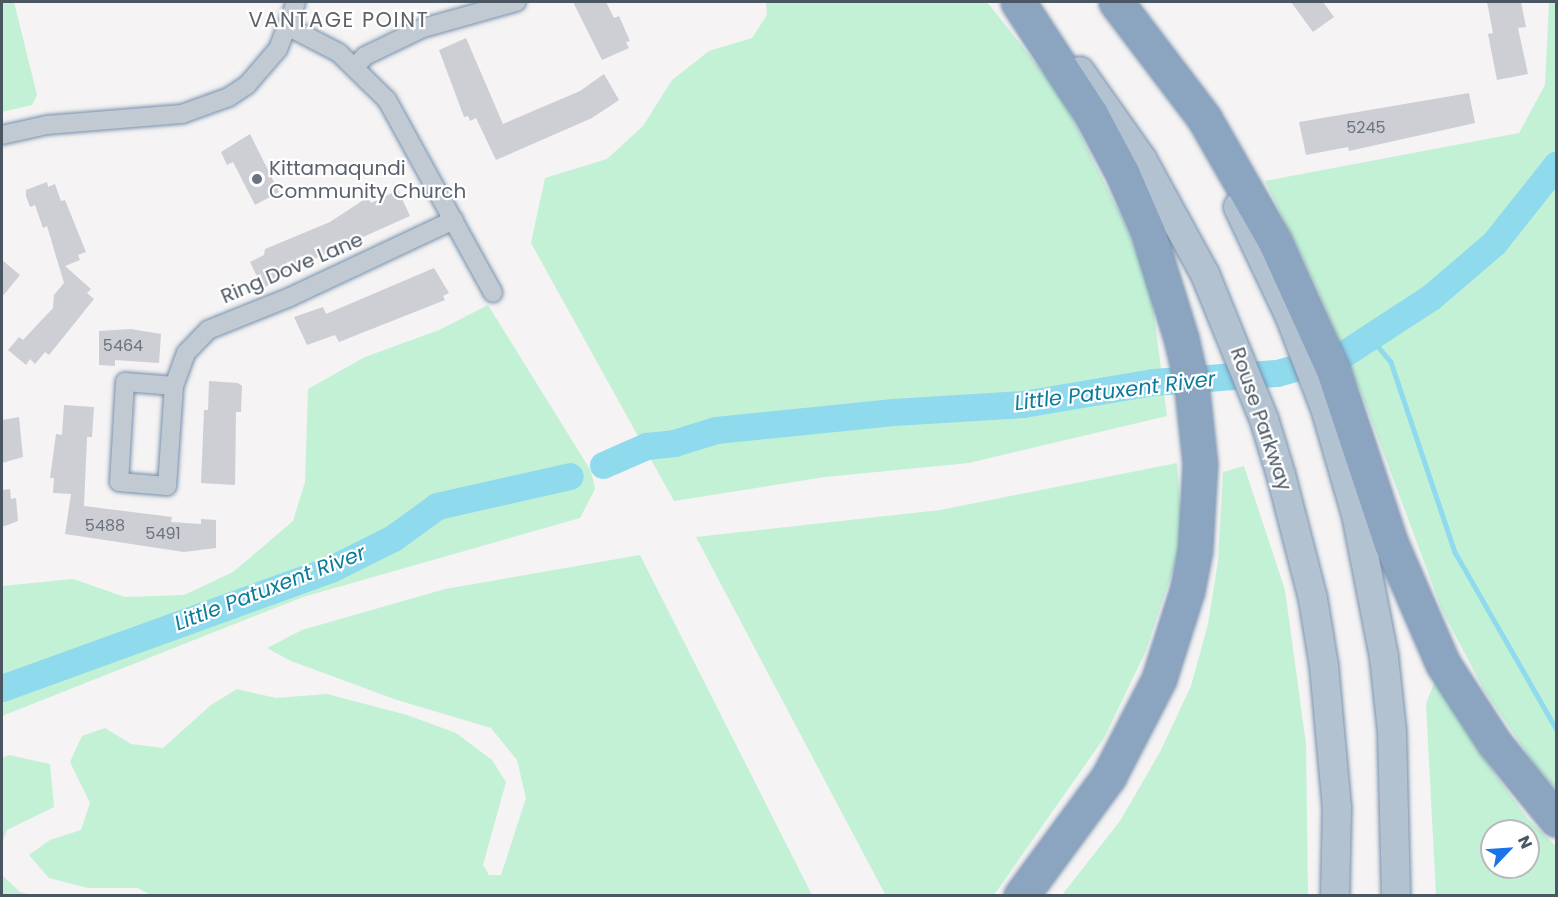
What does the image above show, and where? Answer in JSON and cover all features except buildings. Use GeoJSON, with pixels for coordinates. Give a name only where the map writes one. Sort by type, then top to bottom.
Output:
{"type":"FeatureCollection","features":[{"type":"Feature","properties":{"kind":"highway"},"geometry":{"type":"LineString","coordinates":[[1020,2],[1091,114],[1122,172],[1148,232],[1181,338],[1197,423],[1200,464],[1195,550],[1187,591],[1160,679],[1108,776],[1022,896]]}},
{"type":"Feature","properties":{"kind":"highway"},"geometry":{"type":"LineString","coordinates":[[1116,2],[1204,118],[1252,200],[1391,544],[1443,664],[1495,744],[1557,819]]}},
{"type":"Feature","properties":{"kind":"main road","name":"Rouse Parkway"},"geometry":{"type":"LineString","coordinates":[[1020,2],[1055,39],[1142,159],[1205,274],[1264,419],[1298,534],[1324,666],[1336,808],[1335,896]]}},
{"type":"Feature","properties":{"kind":"main road"},"geometry":{"type":"LineString","coordinates":[[1102,2],[1153,68],[1228,187],[1299,314]]}},
{"type":"Feature","properties":{"kind":"main road"},"geometry":{"type":"LineString","coordinates":[[1336,408],[1384,657],[1396,801],[1395,896]]}},
{"type":"Feature","properties":{"kind":"street"},"geometry":{"type":"LineString","coordinates":[[2,135],[47,124],[182,114],[204,107],[247,85],[278,49],[289,27],[296,2]]}},
{"type":"Feature","properties":{"kind":"street"},"geometry":{"type":"LineString","coordinates":[[356,66],[365,56],[423,28],[516,2]]}},
{"type":"Feature","properties":{"kind":"street"},"geometry":{"type":"LineString","coordinates":[[289,27],[356,66],[400,118],[493,293]]}},
{"type":"Feature","properties":{"kind":"street","name":"Ring Dove Lane"},"geometry":{"type":"LineString","coordinates":[[174,386],[125,382],[119,482],[167,486],[174,386],[191,347],[220,322],[290,297],[454,220]]}},
{"type":"Feature","properties":{"kind":"green space"},"geometry":{"type":"Polygon","coordinates":[[[2,2],[14,2],[37,95],[32,105],[2,112],[2,2]]]}},
{"type":"Feature","properties":{"kind":"green space"},"geometry":{"type":"Polygon","coordinates":[[[766,2],[987,2],[1060,94],[1121,216],[1150,282],[1167,416],[969,463],[825,477],[674,501],[531,243],[545,178],[607,159],[643,126],[672,80],[709,51],[752,38],[767,15],[766,2]]]}},
{"type":"Feature","properties":{"kind":"green space"},"geometry":{"type":"Polygon","coordinates":[[[1549,2],[1556,2],[1556,789],[1535,765],[1484,690],[1442,610],[1362,395],[1317,288],[1265,181],[1519,133],[1545,85],[1549,2]]]}},
{"type":"Feature","properties":{"kind":"green space"},"geometry":{"type":"Polygon","coordinates":[[[488,305],[591,471],[595,489],[580,518],[303,597],[2,716],[2,586],[73,579],[125,597],[184,595],[233,572],[293,521],[305,482],[308,389],[365,357],[439,330],[488,305]]]}},
{"type":"Feature","properties":{"kind":"green space"},"geometry":{"type":"Polygon","coordinates":[[[1177,463],[1183,540],[1145,653],[1104,738],[994,895],[886,896],[696,537],[940,510],[1177,463]]]}},
{"type":"Feature","properties":{"kind":"green space"},"geometry":{"type":"Polygon","coordinates":[[[1244,466],[1285,590],[1306,744],[1308,895],[1062,895],[1120,821],[1160,752],[1191,686],[1208,624],[1218,561],[1223,472],[1244,466]]]}},
{"type":"Feature","properties":{"kind":"green space"},"geometry":{"type":"Polygon","coordinates":[[[640,555],[812,895],[150,895],[138,888],[88,888],[49,878],[29,855],[50,840],[81,830],[90,803],[70,762],[82,736],[105,728],[131,744],[163,748],[211,705],[237,689],[276,698],[327,694],[407,715],[456,733],[492,760],[506,782],[483,865],[489,875],[501,875],[526,798],[517,760],[491,728],[397,700],[291,661],[267,648],[302,630],[445,589],[640,555]]]}},
{"type":"Feature","properties":{"kind":"green space"},"geometry":{"type":"Polygon","coordinates":[[[1435,680],[1480,753],[1528,819],[1480,819],[1480,879],[1540,879],[1540,831],[1556,846],[1556,895],[1436,895],[1426,704],[1435,680]]]}},
{"type":"Feature","properties":{"kind":"green space"},"geometry":{"type":"Polygon","coordinates":[[[9,755],[50,764],[54,807],[7,830],[2,843],[2,758],[9,755]]]}},
{"type":"Feature","properties":{"kind":"green space"},"geometry":{"type":"Polygon","coordinates":[[[2,875],[20,892],[32,895],[2,895],[2,875]]]}},
{"type":"Feature","properties":{"kind":"waterway","name":"Little Patuxent River"},"geometry":{"type":"LineString","coordinates":[[603,465],[646,446],[674,443],[716,430],[893,412],[1023,404],[1153,382],[1277,373],[1342,355],[1431,297],[1494,243],[1556,165]]}},
{"type":"Feature","properties":{"kind":"waterway"},"geometry":{"type":"LineString","coordinates":[[1371,338],[1391,362],[1455,552],[1556,728]]}},
{"type":"Feature","properties":{"kind":"waterway","name":"Little Patuxent River"},"geometry":{"type":"LineString","coordinates":[[2,688],[331,569],[393,538],[437,506],[570,476]]}},
{"type":"Feature","properties":{"kind":"place","name":"Kittamaqundi Community Church"},"geometry":{"type":"Point","coordinates":[257,179]}},
{"type":"Feature","properties":{"kind":"district","name":"VANTAGE POINT"},"geometry":{"type":"Point","coordinates":[339,20]}}]}
